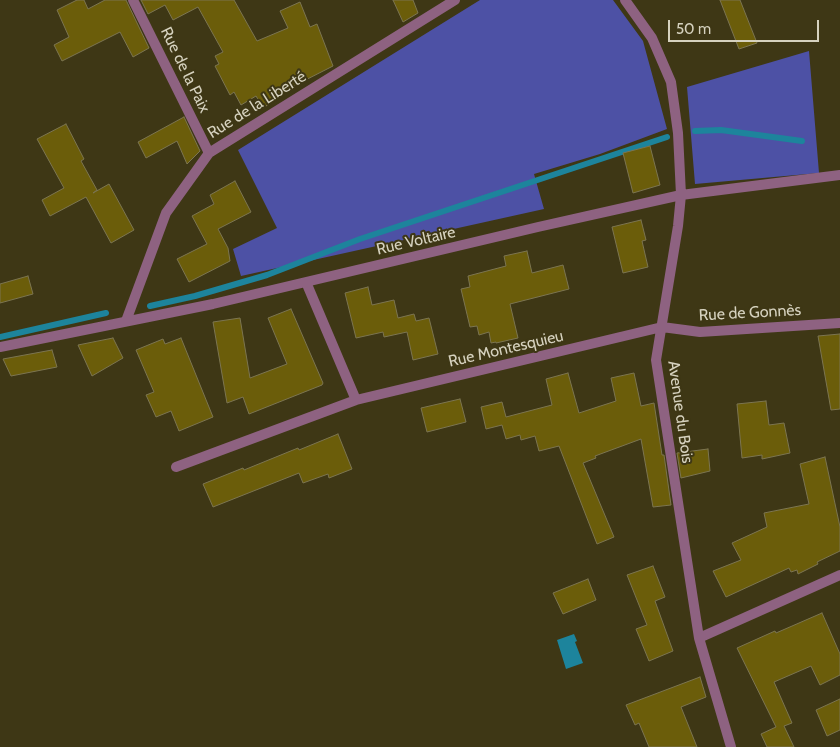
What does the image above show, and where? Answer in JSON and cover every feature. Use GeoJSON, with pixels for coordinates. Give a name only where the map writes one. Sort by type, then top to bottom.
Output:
{"type":"FeatureCollection","features":[{"type":"Feature","properties":{"kind":"street","name":"Rue de la Paix"},"geometry":{"type":"LineString","coordinates":[[133,0],[209,153]]}},
{"type":"Feature","properties":{"kind":"street","name":"Rue de la Liberté"},"geometry":{"type":"LineString","coordinates":[[126,321],[166,212],[209,153],[455,0]]}},
{"type":"Feature","properties":{"kind":"street","name":"Avenue du Bois"},"geometry":{"type":"LineString","coordinates":[[625,0],[652,38],[671,82],[678,133],[681,196],[678,226],[656,360],[699,638],[731,747]]}},
{"type":"Feature","properties":{"kind":"street","name":"Rue Voltaire"},"geometry":{"type":"LineString","coordinates":[[0,347],[213,304],[681,196],[840,175]]}},
{"type":"Feature","properties":{"kind":"street"},"geometry":{"type":"LineString","coordinates":[[306,282],[356,400]]}},
{"type":"Feature","properties":{"kind":"street","name":"Rue de Gonnès"},"geometry":{"type":"LineString","coordinates":[[662,327],[700,332],[840,322]]}},
{"type":"Feature","properties":{"kind":"street","name":"Rue Montesquieu"},"geometry":{"type":"LineString","coordinates":[[176,467],[356,400],[662,327]]}},
{"type":"Feature","properties":{"kind":"street"},"geometry":{"type":"LineString","coordinates":[[699,638],[840,575]]}},
{"type":"Feature","properties":{"kind":"shaded area"},"geometry":{"type":"Polygon","coordinates":[[[480,0],[613,0],[643,41],[667,129],[600,154],[534,174],[544,209],[241,276],[233,249],[277,228],[238,150],[480,0]]]}},
{"type":"Feature","properties":{"kind":"shaded area"},"geometry":{"type":"Polygon","coordinates":[[[809,51],[819,173],[695,184],[687,87],[809,51]]]}},
{"type":"Feature","properties":{"kind":"water"},"geometry":{"type":"Polygon","coordinates":[[[574,634],[583,663],[566,669],[557,640],[574,634]]]}},
{"type":"Feature","properties":{"kind":"building"},"geometry":{"type":"Polygon","coordinates":[[[77,0],[84,0],[88,9],[105,0],[126,0],[149,48],[133,57],[120,32],[62,61],[54,45],[69,37],[57,10],[77,0]]]}},
{"type":"Feature","properties":{"kind":"building"},"geometry":{"type":"Polygon","coordinates":[[[141,0],[234,0],[257,41],[288,28],[280,11],[300,2],[310,27],[317,24],[333,66],[276,95],[278,98],[263,108],[256,96],[241,105],[234,92],[230,95],[215,66],[219,64],[215,56],[223,52],[198,7],[173,20],[165,5],[148,14],[141,0]]]}},
{"type":"Feature","properties":{"kind":"building"},"geometry":{"type":"Polygon","coordinates":[[[393,0],[413,0],[418,13],[403,22],[393,0]]]}},
{"type":"Feature","properties":{"kind":"building"},"geometry":{"type":"Polygon","coordinates":[[[720,0],[740,0],[757,43],[739,49],[720,0]]]}},
{"type":"Feature","properties":{"kind":"building"},"geometry":{"type":"Polygon","coordinates":[[[184,117],[200,151],[187,164],[177,141],[146,158],[138,142],[184,117]]]}},
{"type":"Feature","properties":{"kind":"building"},"geometry":{"type":"Polygon","coordinates":[[[66,124],[84,159],[81,161],[97,190],[93,193],[109,184],[134,230],[111,243],[86,197],[50,216],[42,200],[64,188],[37,139],[66,124]]]}},
{"type":"Feature","properties":{"kind":"building"},"geometry":{"type":"Polygon","coordinates":[[[650,146],[660,185],[633,193],[623,153],[650,146]]]}},
{"type":"Feature","properties":{"kind":"building"},"geometry":{"type":"Polygon","coordinates":[[[235,181],[251,212],[218,229],[228,248],[230,261],[189,282],[177,259],[207,244],[192,216],[214,204],[210,195],[235,181]]]}},
{"type":"Feature","properties":{"kind":"building"},"geometry":{"type":"Polygon","coordinates":[[[641,220],[646,240],[642,241],[648,267],[623,273],[612,227],[641,220]]]}},
{"type":"Feature","properties":{"kind":"building"},"geometry":{"type":"Polygon","coordinates":[[[527,251],[532,273],[563,265],[569,289],[510,304],[518,338],[491,343],[489,332],[479,335],[477,326],[470,327],[461,289],[470,287],[468,276],[506,266],[504,256],[527,251]]]}},
{"type":"Feature","properties":{"kind":"building"},"geometry":{"type":"Polygon","coordinates":[[[28,276],[33,294],[0,303],[0,284],[28,276]]]}},
{"type":"Feature","properties":{"kind":"building"},"geometry":{"type":"Polygon","coordinates":[[[368,287],[372,305],[394,300],[398,318],[414,314],[416,321],[429,318],[438,354],[413,360],[407,332],[384,337],[383,332],[356,338],[345,293],[368,287]]]}},
{"type":"Feature","properties":{"kind":"building"},"geometry":{"type":"Polygon","coordinates":[[[291,309],[323,383],[322,385],[249,414],[243,397],[227,403],[213,322],[240,318],[250,378],[287,364],[268,318],[291,309]]]}},
{"type":"Feature","properties":{"kind":"building"},"geometry":{"type":"Polygon","coordinates":[[[840,334],[840,409],[831,410],[818,336],[840,334]]]}},
{"type":"Feature","properties":{"kind":"building"},"geometry":{"type":"Polygon","coordinates":[[[113,338],[123,358],[92,376],[78,345],[113,338]]]}},
{"type":"Feature","properties":{"kind":"building"},"geometry":{"type":"Polygon","coordinates":[[[181,338],[213,417],[179,431],[171,411],[156,417],[146,395],[154,392],[136,350],[163,339],[165,344],[181,338]]]}},
{"type":"Feature","properties":{"kind":"building"},"geometry":{"type":"Polygon","coordinates":[[[52,350],[57,367],[11,376],[3,359],[52,350]]]}},
{"type":"Feature","properties":{"kind":"building"},"geometry":{"type":"Polygon","coordinates":[[[568,373],[579,413],[616,401],[611,378],[634,373],[641,406],[654,403],[662,455],[664,455],[671,505],[653,507],[641,439],[595,456],[596,458],[583,463],[614,537],[597,544],[559,446],[539,451],[535,436],[521,440],[520,435],[506,439],[502,425],[486,429],[481,407],[502,402],[506,417],[552,405],[546,379],[568,373]]]}},
{"type":"Feature","properties":{"kind":"building"},"geometry":{"type":"Polygon","coordinates":[[[460,399],[466,422],[427,432],[421,408],[460,399]]]}},
{"type":"Feature","properties":{"kind":"building"},"geometry":{"type":"Polygon","coordinates":[[[766,401],[769,425],[784,423],[790,453],[762,459],[762,455],[742,458],[737,404],[766,401]]]}},
{"type":"Feature","properties":{"kind":"building"},"geometry":{"type":"Polygon","coordinates":[[[338,434],[352,469],[329,478],[328,474],[303,483],[299,473],[213,507],[203,484],[338,434]]]}},
{"type":"Feature","properties":{"kind":"building"},"geometry":{"type":"Polygon","coordinates":[[[708,449],[710,471],[681,478],[677,453],[708,449]]]}},
{"type":"Feature","properties":{"kind":"building"},"geometry":{"type":"Polygon","coordinates":[[[825,457],[840,527],[840,551],[798,574],[797,570],[791,572],[789,568],[726,597],[713,571],[741,560],[732,543],[767,527],[764,513],[809,504],[800,464],[825,457]]]}},
{"type":"Feature","properties":{"kind":"building"},"geometry":{"type":"Polygon","coordinates":[[[653,566],[665,597],[655,601],[673,651],[649,661],[636,629],[647,625],[627,575],[653,566]]]}},
{"type":"Feature","properties":{"kind":"building"},"geometry":{"type":"Polygon","coordinates":[[[588,579],[596,600],[563,614],[553,593],[588,579]]]}},
{"type":"Feature","properties":{"kind":"building"},"geometry":{"type":"Polygon","coordinates":[[[822,613],[840,654],[840,675],[820,685],[811,666],[774,682],[792,723],[784,726],[794,747],[767,747],[761,734],[776,727],[737,648],[822,613]]]}},
{"type":"Feature","properties":{"kind":"building"},"geometry":{"type":"Polygon","coordinates":[[[700,677],[706,697],[681,707],[697,747],[649,747],[639,723],[635,725],[626,705],[700,677]]]}},
{"type":"Feature","properties":{"kind":"building"},"geometry":{"type":"Polygon","coordinates":[[[840,699],[840,730],[827,736],[816,710],[840,699]]]}},
{"type":"Feature","properties":{"kind":"waterway"},"geometry":{"type":"LineString","coordinates":[[695,131],[721,130],[802,141]]}},
{"type":"Feature","properties":{"kind":"waterway"},"geometry":{"type":"LineString","coordinates":[[150,306],[195,296],[267,275],[360,239],[667,137]]}},
{"type":"Feature","properties":{"kind":"waterway"},"geometry":{"type":"LineString","coordinates":[[0,337],[106,313]]}}]}
